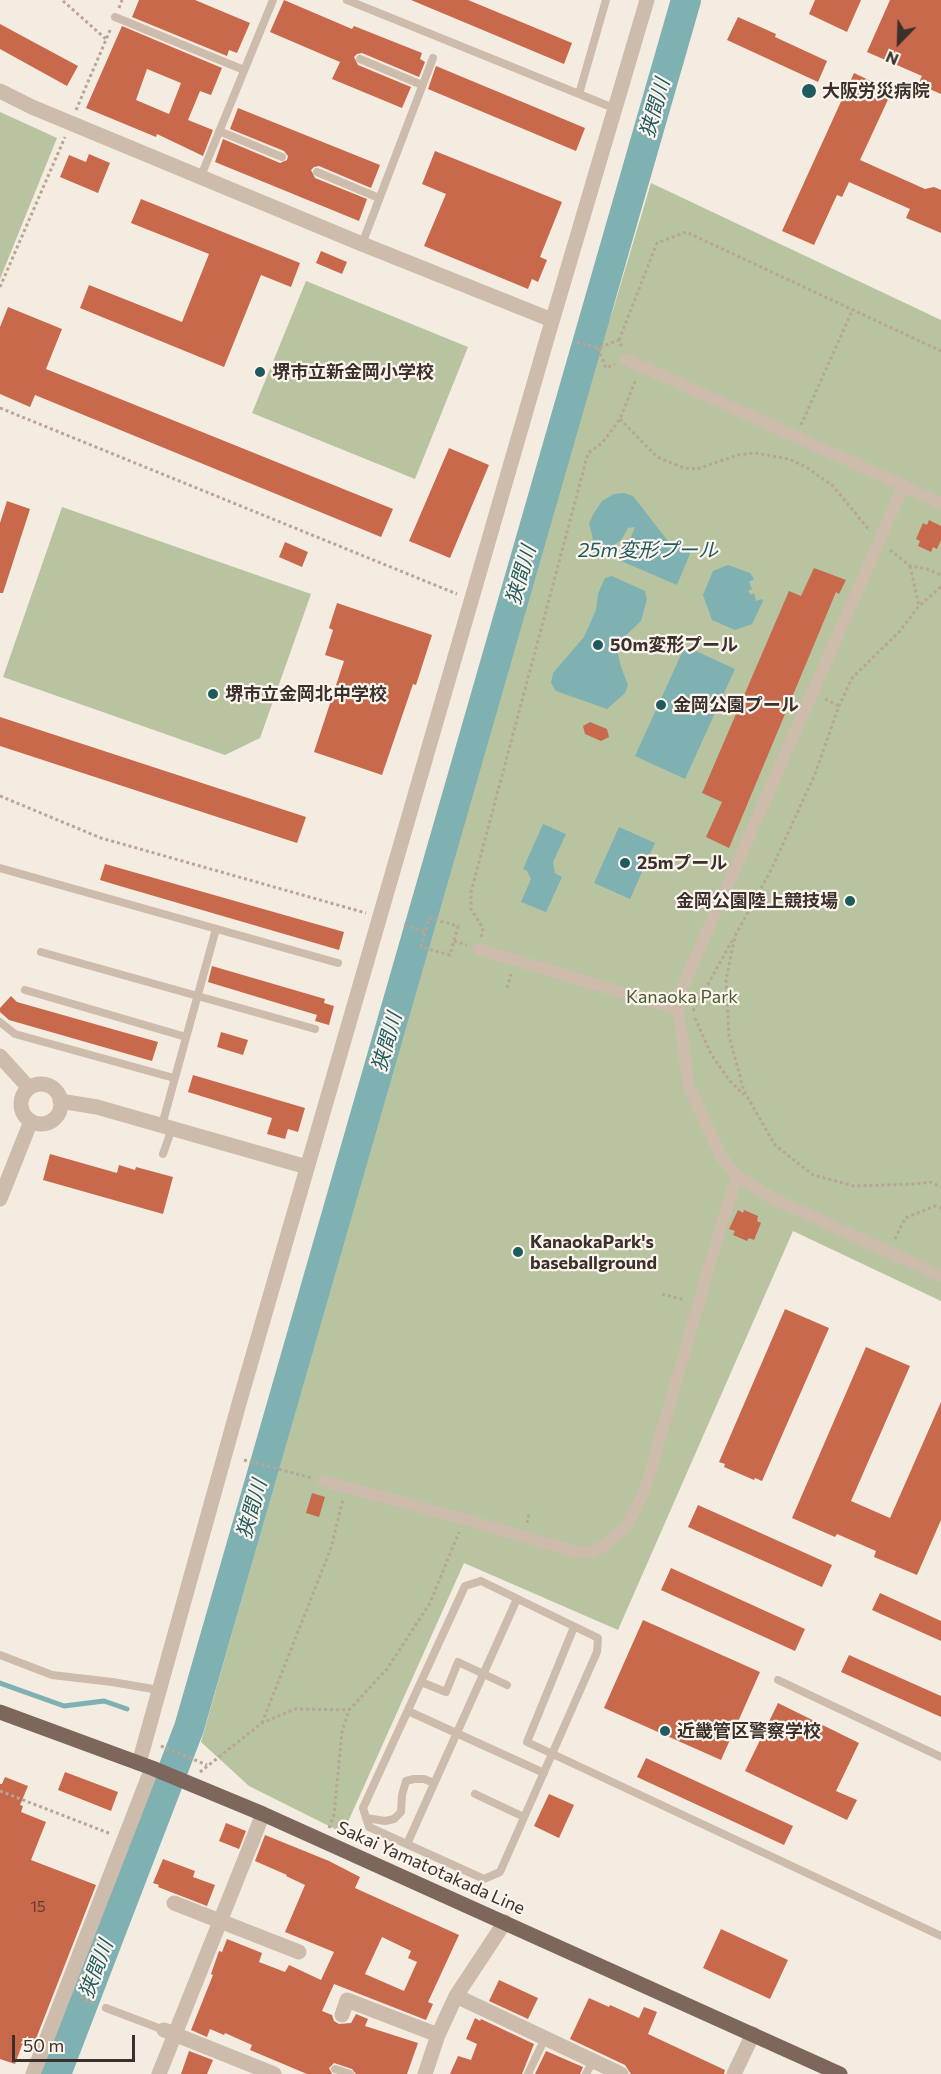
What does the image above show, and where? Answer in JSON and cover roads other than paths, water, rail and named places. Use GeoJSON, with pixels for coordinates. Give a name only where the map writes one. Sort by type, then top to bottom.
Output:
{"type":"FeatureCollection","features":[{"type":"Feature","properties":{"kind":"main road","name":"Sakai Yamatotakada Line"},"geometry":{"type":"LineString","coordinates":[[0,1712],[151,1767],[263,1814],[840,2074]]}},
{"type":"Feature","properties":{"kind":"street"},"geometry":{"type":"LineString","coordinates":[[33,2074],[151,1767],[159,1690],[552,320],[647,0]]}},
{"type":"Feature","properties":{"kind":"street"},"geometry":{"type":"LineString","coordinates":[[0,91],[362,244],[552,320]]}},
{"type":"Feature","properties":{"kind":"street"},"geometry":{"type":"LineString","coordinates":[[626,359],[941,503]]}},
{"type":"Feature","properties":{"kind":"street"},"geometry":{"type":"LineString","coordinates":[[903,486],[680,993],[678,1009],[690,1087],[722,1156],[737,1176],[772,1198],[941,1276]]}},
{"type":"Feature","properties":{"kind":"street"},"geometry":{"type":"LineString","coordinates":[[478,949],[678,1009]]}},
{"type":"Feature","properties":{"kind":"street"},"geometry":{"type":"LineString","coordinates":[[0,1056],[29,1088]]}},
{"type":"Feature","properties":{"kind":"street"},"geometry":{"type":"LineString","coordinates":[[35,1085],[48,1085],[58,1095],[60,1101],[58,1113],[49,1122],[31,1121],[22,1111],[24,1092],[29,1088],[35,1085]]}},
{"type":"Feature","properties":{"kind":"street"},"geometry":{"type":"LineString","coordinates":[[60,1101],[82,1103],[308,1167]]}},
{"type":"Feature","properties":{"kind":"street"},"geometry":{"type":"LineString","coordinates":[[0,1199],[31,1121]]}},
{"type":"Feature","properties":{"kind":"street"},"geometry":{"type":"LineString","coordinates":[[324,1481],[576,1552],[591,1552],[604,1546],[627,1525],[645,1490],[737,1176]]}},
{"type":"Feature","properties":{"kind":"street"},"geometry":{"type":"LineString","coordinates":[[159,2074],[169,2033],[263,1814]]}},
{"type":"Feature","properties":{"kind":"street"},"geometry":{"type":"LineString","coordinates":[[174,1903],[299,1952]]}},
{"type":"Feature","properties":{"kind":"street"},"geometry":{"type":"LineString","coordinates":[[425,2074],[438,2035],[456,1996],[505,1922]]}},
{"type":"Feature","properties":{"kind":"street"},"geometry":{"type":"LineString","coordinates":[[456,1996],[545,2038],[590,2067],[621,2074]]}},
{"type":"Feature","properties":{"kind":"street"},"geometry":{"type":"LineString","coordinates":[[342,2015],[347,2000],[438,2035]]}},
{"type":"Feature","properties":{"kind":"street"},"geometry":{"type":"LineString","coordinates":[[169,2033],[274,2074]]}},
{"type":"Feature","properties":{"kind":"street"},"geometry":{"type":"LineString","coordinates":[[734,2074],[753,2034]]}},
{"type":"Feature","properties":{"kind":"lane"},"geometry":{"type":"LineString","coordinates":[[201,176],[273,0]]}},
{"type":"Feature","properties":{"kind":"lane"},"geometry":{"type":"LineString","coordinates":[[347,0],[616,109]]}},
{"type":"Feature","properties":{"kind":"lane"},"geometry":{"type":"LineString","coordinates":[[579,94],[606,0]]}},
{"type":"Feature","properties":{"kind":"lane"},"geometry":{"type":"LineString","coordinates":[[115,17],[244,70]]}},
{"type":"Feature","properties":{"kind":"lane"},"geometry":{"type":"LineString","coordinates":[[362,244],[433,58]]}},
{"type":"Feature","properties":{"kind":"lane"},"geometry":{"type":"LineString","coordinates":[[360,59],[423,85]]}},
{"type":"Feature","properties":{"kind":"lane"},"geometry":{"type":"LineString","coordinates":[[219,131],[282,157]]}},
{"type":"Feature","properties":{"kind":"lane"},"geometry":{"type":"LineString","coordinates":[[317,172],[379,198]]}},
{"type":"Feature","properties":{"kind":"lane"},"geometry":{"type":"LineString","coordinates":[[0,868],[338,963]]}},
{"type":"Feature","properties":{"kind":"lane"},"geometry":{"type":"LineString","coordinates":[[163,1154],[174,1078],[216,929]]}},
{"type":"Feature","properties":{"kind":"lane"},"geometry":{"type":"LineString","coordinates":[[41,952],[315,1029]]}},
{"type":"Feature","properties":{"kind":"lane"},"geometry":{"type":"LineString","coordinates":[[25,990],[186,1037]]}},
{"type":"Feature","properties":{"kind":"lane"},"geometry":{"type":"LineString","coordinates":[[0,1022],[15,1034],[174,1078]]}},
{"type":"Feature","properties":{"kind":"lane"},"geometry":{"type":"LineString","coordinates":[[481,1581],[517,1599],[597,1638],[597,1652],[500,1872],[484,1879],[369,1827],[363,1808],[465,1587],[481,1581]]}},
{"type":"Feature","properties":{"kind":"lane"},"geometry":{"type":"LineString","coordinates":[[407,1844],[517,1599]]}},
{"type":"Feature","properties":{"kind":"lane"},"geometry":{"type":"LineString","coordinates":[[574,1627],[527,1742],[941,1936]]}},
{"type":"Feature","properties":{"kind":"lane"},"geometry":{"type":"LineString","coordinates":[[0,1655],[52,1675],[159,1690]]}},
{"type":"Feature","properties":{"kind":"lane"},"geometry":{"type":"LineString","coordinates":[[421,1682],[446,1692],[458,1662],[507,1685]]}},
{"type":"Feature","properties":{"kind":"lane"},"geometry":{"type":"LineString","coordinates":[[778,1680],[941,1757]]}},
{"type":"Feature","properties":{"kind":"lane"},"geometry":{"type":"LineString","coordinates":[[408,1711],[544,1773]]}},
{"type":"Feature","properties":{"kind":"lane"},"geometry":{"type":"LineString","coordinates":[[366,1818],[385,1821],[394,1819],[401,1812],[406,1781],[424,1779],[434,1783]]}},
{"type":"Feature","properties":{"kind":"lane"},"geometry":{"type":"LineString","coordinates":[[476,1794],[524,1817]]}},
{"type":"Feature","properties":{"kind":"lane"},"geometry":{"type":"LineString","coordinates":[[106,2008],[169,2033]]}},
{"type":"Feature","properties":{"kind":"lane"},"geometry":{"type":"LineString","coordinates":[[528,2074],[545,2038]]}},
{"type":"Feature","properties":{"kind":"lane"},"geometry":{"type":"LineString","coordinates":[[335,2068],[350,2074]]}},
{"type":"Feature","properties":{"kind":"water","name":"25m変形プール"},"geometry":{"type":"Polygon","coordinates":[[[624,493],[633,496],[668,541],[691,551],[677,585],[621,561],[635,527],[628,528],[621,540],[608,550],[600,552],[587,550],[587,546],[593,539],[589,523],[594,513],[602,501],[614,494],[624,493]]]}},
{"type":"Feature","properties":{"kind":"water"},"geometry":{"type":"Polygon","coordinates":[[[728,565],[750,573],[754,579],[749,582],[752,589],[748,591],[751,595],[754,593],[756,601],[762,599],[763,601],[752,624],[735,630],[712,620],[703,595],[713,571],[728,565]]]}},
{"type":"Feature","properties":{"kind":"water","name":"50m変形プール"},"geometry":{"type":"Polygon","coordinates":[[[612,576],[645,591],[647,599],[641,621],[622,639],[617,650],[628,685],[625,693],[607,709],[556,691],[551,683],[553,673],[584,637],[596,610],[598,594],[605,578],[612,576]]]}},
{"type":"Feature","properties":{"kind":"water"},"geometry":{"type":"Polygon","coordinates":[[[685,646],[735,669],[685,779],[635,756],[685,646]]]}},
{"type":"Feature","properties":{"kind":"water"},"geometry":{"type":"Polygon","coordinates":[[[543,824],[566,834],[553,862],[555,873],[562,877],[546,912],[521,902],[531,879],[527,871],[523,869],[543,824]]]}},
{"type":"Feature","properties":{"kind":"water","name":"25mプール"},"geometry":{"type":"Polygon","coordinates":[[[619,827],[655,843],[630,899],[594,883],[619,827]]]}},
{"type":"Feature","properties":{"kind":"waterway","name":"狭間川"},"geometry":{"type":"LineString","coordinates":[[56,2074],[189,1728],[686,0]]}},
{"type":"Feature","properties":{"kind":"waterway"},"geometry":{"type":"LineString","coordinates":[[0,1683],[64,1706],[104,1701],[127,1709]]}},
{"type":"Feature","properties":{"kind":"place","name":"大阪労災病院"},"geometry":{"type":"Point","coordinates":[809,91]}},
{"type":"Feature","properties":{"kind":"place","name":"堺市立新金岡小学校"},"geometry":{"type":"Point","coordinates":[260,372]}},
{"type":"Feature","properties":{"kind":"place","name":"50m変形プール"},"geometry":{"type":"Point","coordinates":[598,645]}},
{"type":"Feature","properties":{"kind":"place","name":"堺市立金岡北中学校"},"geometry":{"type":"Point","coordinates":[213,694]}},
{"type":"Feature","properties":{"kind":"place","name":"金岡公園プール"},"geometry":{"type":"Point","coordinates":[661,705]}},
{"type":"Feature","properties":{"kind":"place","name":"25mプール"},"geometry":{"type":"Point","coordinates":[625,863]}},
{"type":"Feature","properties":{"kind":"place","name":"金岡公園陸上競技場"},"geometry":{"type":"Point","coordinates":[850,901]}},
{"type":"Feature","properties":{"kind":"place","name":"KanaokaPark's baseballground"},"geometry":{"type":"Point","coordinates":[518,1252]}},
{"type":"Feature","properties":{"kind":"place","name":"近畿管区警察学校"},"geometry":{"type":"Point","coordinates":[665,1731]}},
{"type":"Feature","properties":{"kind":"park label","name":"Kanaoka Park"},"geometry":{"type":"Point","coordinates":[682,997]}}]}
